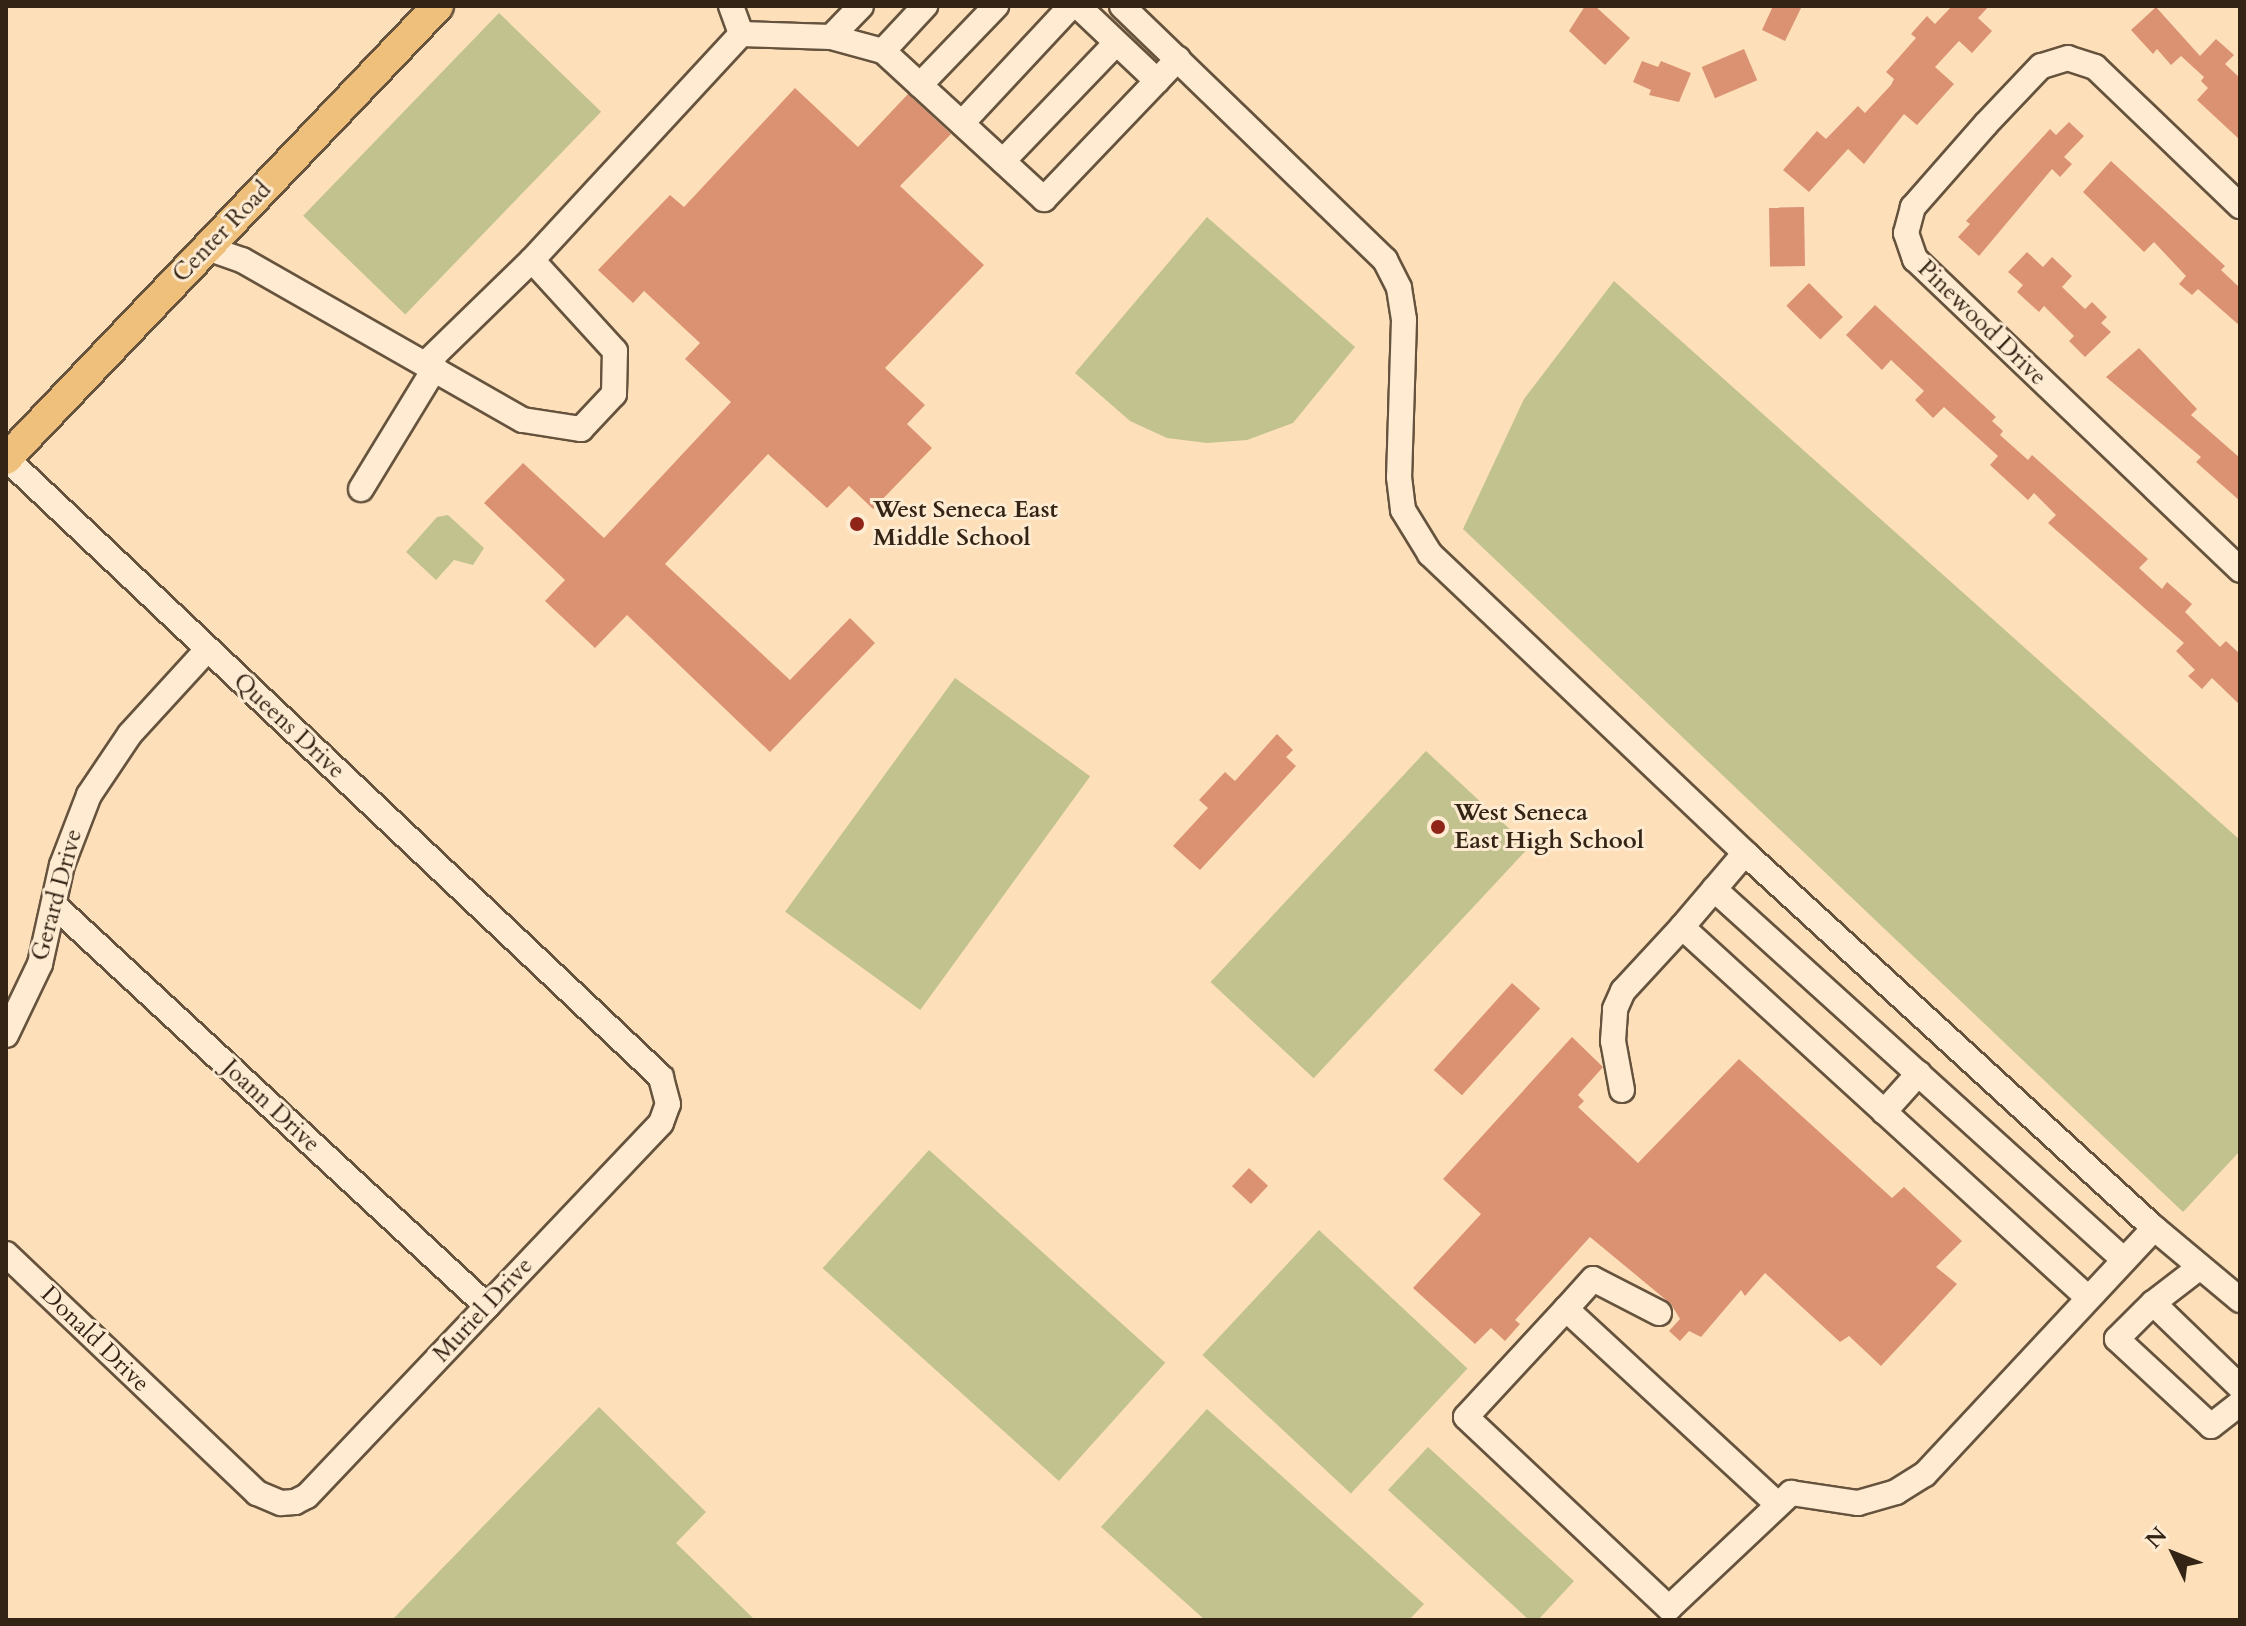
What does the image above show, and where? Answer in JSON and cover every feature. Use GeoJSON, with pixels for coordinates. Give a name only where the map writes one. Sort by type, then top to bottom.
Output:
{"type":"FeatureCollection","features":[{"type":"Feature","properties":{"kind":"main road","name":"Center Road"},"geometry":{"type":"LineString","coordinates":[[6,458],[438,6]]}},
{"type":"Feature","properties":{"kind":"street"},"geometry":{"type":"LineString","coordinates":[[731,6],[741,34]]}},
{"type":"Feature","properties":{"kind":"street"},"geometry":{"type":"LineString","coordinates":[[831,37],[861,6]]}},
{"type":"Feature","properties":{"kind":"street"},"geometry":{"type":"LineString","coordinates":[[883,51],[925,6]]}},
{"type":"Feature","properties":{"kind":"street"},"geometry":{"type":"LineString","coordinates":[[920,85],[996,6]]}},
{"type":"Feature","properties":{"kind":"street"},"geometry":{"type":"LineString","coordinates":[[962,123],[1071,6]]}},
{"type":"Feature","properties":{"kind":"street"},"geometry":{"type":"LineString","coordinates":[[1078,6],[1157,81]]}},
{"type":"Feature","properties":{"kind":"street"},"geometry":{"type":"LineString","coordinates":[[1122,6],[1385,260],[1399,288],[1404,320],[1399,477],[1403,510],[1414,535],[1745,853],[2154,1228],[2240,1300]]}},
{"type":"Feature","properties":{"kind":"street"},"geometry":{"type":"LineString","coordinates":[[361,489],[430,366],[741,34],[831,37],[883,51],[1044,199],[1178,59]]}},
{"type":"Feature","properties":{"kind":"street"},"geometry":{"type":"LineString","coordinates":[[1003,161],[1116,43]]}},
{"type":"Feature","properties":{"kind":"street","name":"Pinewood Drive"},"geometry":{"type":"LineString","coordinates":[[2240,206],[2095,67],[2068,58],[2041,66],[1986,124],[1913,207],[1906,233],[1915,259],[2240,570]]}},
{"type":"Feature","properties":{"kind":"street"},"geometry":{"type":"LineString","coordinates":[[207,248],[242,260],[523,420],[581,429],[614,394],[615,351],[532,260]]}},
{"type":"Feature","properties":{"kind":"street","name":"Queens Drive"},"geometry":{"type":"LineString","coordinates":[[6,458],[573,994]]}},
{"type":"Feature","properties":{"kind":"street","name":"Gerard Drive"},"geometry":{"type":"LineString","coordinates":[[6,1035],[40,964],[62,865],[89,795],[130,734],[208,649]]}},
{"type":"Feature","properties":{"kind":"street"},"geometry":{"type":"LineString","coordinates":[[1622,1090],[1613,1041],[1615,1009],[1623,991],[1745,853]]}},
{"type":"Feature","properties":{"kind":"street"},"geometry":{"type":"LineString","coordinates":[[1714,889],[2123,1259]]}},
{"type":"Feature","properties":{"kind":"street","name":"Joann Drive"},"geometry":{"type":"LineString","coordinates":[[55,906],[487,1306]]}},
{"type":"Feature","properties":{"kind":"street"},"geometry":{"type":"LineString","coordinates":[[1682,927],[2087,1297]]}},
{"type":"Feature","properties":{"kind":"street","name":"Muriel Drive"},"geometry":{"type":"LineString","coordinates":[[172,1412],[257,1493],[281,1503],[295,1502],[307,1496],[661,1123],[668,1104],[661,1077],[573,994]]}},
{"type":"Feature","properties":{"kind":"street"},"geometry":{"type":"LineString","coordinates":[[1884,1112],[1919,1073]]}},
{"type":"Feature","properties":{"kind":"street"},"geometry":{"type":"LineString","coordinates":[[1659,1313],[1593,1279],[1466,1417],[1669,1608],[1776,1503],[1791,1493],[1858,1503],[1896,1492],[1925,1474],[2154,1228]]}},
{"type":"Feature","properties":{"kind":"street","name":"Donald Drive"},"geometry":{"type":"LineString","coordinates":[[12,1260],[172,1412]]}},
{"type":"Feature","properties":{"kind":"street"},"geometry":{"type":"LineString","coordinates":[[2200,1267],[2153,1303],[2117,1339],[2211,1426],[2240,1403]]}},
{"type":"Feature","properties":{"kind":"street"},"geometry":{"type":"LineString","coordinates":[[2153,1303],[2240,1387]]}},
{"type":"Feature","properties":{"kind":"street"},"geometry":{"type":"LineString","coordinates":[[1566,1309],[1776,1503]]}},
{"type":"Feature","properties":{"kind":"green space"},"geometry":{"type":"Polygon","coordinates":[[[499,13],[601,112],[405,314],[303,216],[499,13]]]}},
{"type":"Feature","properties":{"kind":"green space"},"geometry":{"type":"Polygon","coordinates":[[[1207,217],[1355,347],[1293,423],[1247,440],[1207,443],[1167,438],[1130,421],[1075,373],[1207,217]]]}},
{"type":"Feature","properties":{"kind":"green space"},"geometry":{"type":"Polygon","coordinates":[[[1614,281],[2240,840],[2240,1151],[2183,1212],[1463,529],[1524,399],[1614,281]]]}},
{"type":"Feature","properties":{"kind":"green space"},"geometry":{"type":"Polygon","coordinates":[[[448,515],[484,548],[473,565],[454,560],[436,580],[406,552],[437,517],[448,515]]]}},
{"type":"Feature","properties":{"kind":"green space"},"geometry":{"type":"Polygon","coordinates":[[[955,678],[1090,776],[920,1010],[785,912],[955,678]]]}},
{"type":"Feature","properties":{"kind":"green space"},"geometry":{"type":"Polygon","coordinates":[[[1426,751],[1529,847],[1314,1078],[1210,982],[1426,751]]]}},
{"type":"Feature","properties":{"kind":"green space"},"geometry":{"type":"Polygon","coordinates":[[[929,1150],[1165,1363],[1059,1481],[823,1268],[929,1150]]]}},
{"type":"Feature","properties":{"kind":"green space"},"geometry":{"type":"Polygon","coordinates":[[[1319,1230],[1467,1368],[1351,1494],[1202,1355],[1319,1230]]]}},
{"type":"Feature","properties":{"kind":"green space"},"geometry":{"type":"Polygon","coordinates":[[[599,1407],[706,1512],[676,1543],[755,1620],[392,1620],[599,1407]]]}},
{"type":"Feature","properties":{"kind":"green space"},"geometry":{"type":"Polygon","coordinates":[[[1207,1409],[1424,1604],[1409,1620],[1205,1620],[1101,1527],[1207,1409]]]}},
{"type":"Feature","properties":{"kind":"green space"},"geometry":{"type":"Polygon","coordinates":[[[1428,1447],[1574,1581],[1538,1620],[1529,1620],[1388,1490],[1428,1447]]]}},
{"type":"Feature","properties":{"kind":"building"},"geometry":{"type":"Polygon","coordinates":[[[1585,6],[1595,6],[1630,38],[1605,65],[1569,31],[1585,6]]]}},
{"type":"Feature","properties":{"kind":"building"},"geometry":{"type":"Polygon","coordinates":[[[1773,6],[1802,6],[1785,41],[1762,30],[1773,6]]]}},
{"type":"Feature","properties":{"kind":"building"},"geometry":{"type":"Polygon","coordinates":[[[1952,6],[1989,6],[1978,18],[1992,31],[1972,53],[1959,41],[1935,67],[1954,84],[1917,125],[1904,114],[1864,164],[1848,149],[1809,192],[1783,170],[1817,131],[1826,139],[1858,106],[1865,113],[1891,85],[1894,79],[1886,72],[1916,38],[1911,34],[1927,16],[1935,24],[1952,6]]]}},
{"type":"Feature","properties":{"kind":"building"},"geometry":{"type":"Polygon","coordinates":[[[2156,7],[2200,56],[2216,39],[2234,55],[2225,64],[2240,78],[2240,140],[2197,100],[2208,88],[2201,81],[2204,77],[2181,56],[2171,65],[2157,49],[2153,54],[2131,30],[2156,7]]]}},
{"type":"Feature","properties":{"kind":"building"},"geometry":{"type":"Polygon","coordinates":[[[1744,49],[1757,80],[1715,98],[1702,67],[1744,49]]]}},
{"type":"Feature","properties":{"kind":"building"},"geometry":{"type":"Polygon","coordinates":[[[1642,61],[1658,67],[1661,61],[1691,73],[1679,102],[1649,95],[1651,90],[1633,82],[1642,61]]]}},
{"type":"Feature","properties":{"kind":"building"},"geometry":{"type":"Polygon","coordinates":[[[795,88],[858,147],[908,94],[951,134],[900,186],[984,265],[885,368],[925,405],[907,424],[932,448],[873,509],[849,486],[827,508],[768,454],[665,564],[790,680],[850,618],[875,643],[770,752],[627,615],[595,648],[545,601],[565,580],[484,503],[523,463],[604,538],[731,402],[685,359],[700,343],[644,291],[633,303],[598,270],[670,195],[684,207],[795,88]]]}},
{"type":"Feature","properties":{"kind":"building"},"geometry":{"type":"Polygon","coordinates":[[[2069,122],[2084,136],[2064,157],[2072,164],[2060,177],[2052,169],[1979,256],[1958,237],[1970,224],[1966,221],[2050,129],[2056,135],[2069,122]]]}},
{"type":"Feature","properties":{"kind":"building"},"geometry":{"type":"Polygon","coordinates":[[[2111,161],[2225,266],[2221,270],[2240,288],[2240,326],[2198,289],[2192,295],[2179,284],[2186,276],[2154,242],[2144,252],[2083,192],[2111,161]]]}},
{"type":"Feature","properties":{"kind":"building"},"geometry":{"type":"Polygon","coordinates":[[[1804,207],[1805,266],[1770,267],[1769,208],[1804,207]]]}},
{"type":"Feature","properties":{"kind":"building"},"geometry":{"type":"Polygon","coordinates":[[[2027,252],[2043,267],[2052,257],[2072,276],[2062,287],[2085,309],[2092,302],[2107,317],[2101,323],[2111,332],[2085,357],[2069,341],[2074,336],[2044,306],[2039,312],[2017,292],[2023,285],[2008,272],[2027,252]]]}},
{"type":"Feature","properties":{"kind":"building"},"geometry":{"type":"Polygon","coordinates":[[[1809,283],[1843,317],[1820,340],[1786,306],[1809,283]]]}},
{"type":"Feature","properties":{"kind":"building"},"geometry":{"type":"Polygon","coordinates":[[[1875,305],[1996,417],[1992,421],[2003,431],[2000,435],[2028,460],[2032,455],[2148,559],[2139,568],[2162,589],[2167,582],[2192,604],[2185,612],[2220,647],[2226,641],[2240,654],[2240,705],[2212,678],[2202,689],[2188,676],[2195,670],[2176,651],[2184,643],[2048,523],[2056,515],[2034,493],[2028,500],[1990,465],[1998,456],[1944,407],[1933,418],[1915,400],[1924,391],[1891,360],[1882,370],[1846,335],[1875,305]]]}},
{"type":"Feature","properties":{"kind":"building"},"geometry":{"type":"Polygon","coordinates":[[[2139,348],[2197,409],[2191,415],[2240,458],[2240,501],[2196,462],[2201,457],[2106,377],[2139,348]]]}},
{"type":"Feature","properties":{"kind":"building"},"geometry":{"type":"Polygon","coordinates":[[[1277,734],[1293,750],[1286,757],[1296,766],[1200,870],[1173,846],[1208,808],[1199,800],[1225,772],[1235,781],[1277,734]]]}},
{"type":"Feature","properties":{"kind":"building"},"geometry":{"type":"Polygon","coordinates":[[[1512,983],[1540,1008],[1462,1095],[1434,1070],[1512,983]]]}},
{"type":"Feature","properties":{"kind":"building"},"geometry":{"type":"Polygon","coordinates":[[[1572,1037],[1603,1067],[1578,1095],[1584,1101],[1578,1107],[1638,1163],[1739,1059],[1892,1198],[1904,1187],[1962,1241],[1936,1267],[1957,1284],[1881,1366],[1849,1336],[1840,1342],[1765,1273],[1745,1296],[1741,1290],[1701,1337],[1689,1331],[1680,1341],[1669,1331],[1680,1319],[1671,1304],[1590,1237],[1515,1320],[1520,1324],[1505,1341],[1491,1328],[1475,1344],[1413,1288],[1481,1214],[1443,1179],[1572,1037]]]}},
{"type":"Feature","properties":{"kind":"building"},"geometry":{"type":"Polygon","coordinates":[[[1249,1168],[1268,1186],[1251,1204],[1232,1186],[1249,1168]]]}},
{"type":"Feature","properties":{"kind":"place","name":"West Seneca East Middle School"},"geometry":{"type":"Point","coordinates":[857,524]}},
{"type":"Feature","properties":{"kind":"place","name":"West Seneca East High School"},"geometry":{"type":"Point","coordinates":[1438,827]}}]}
